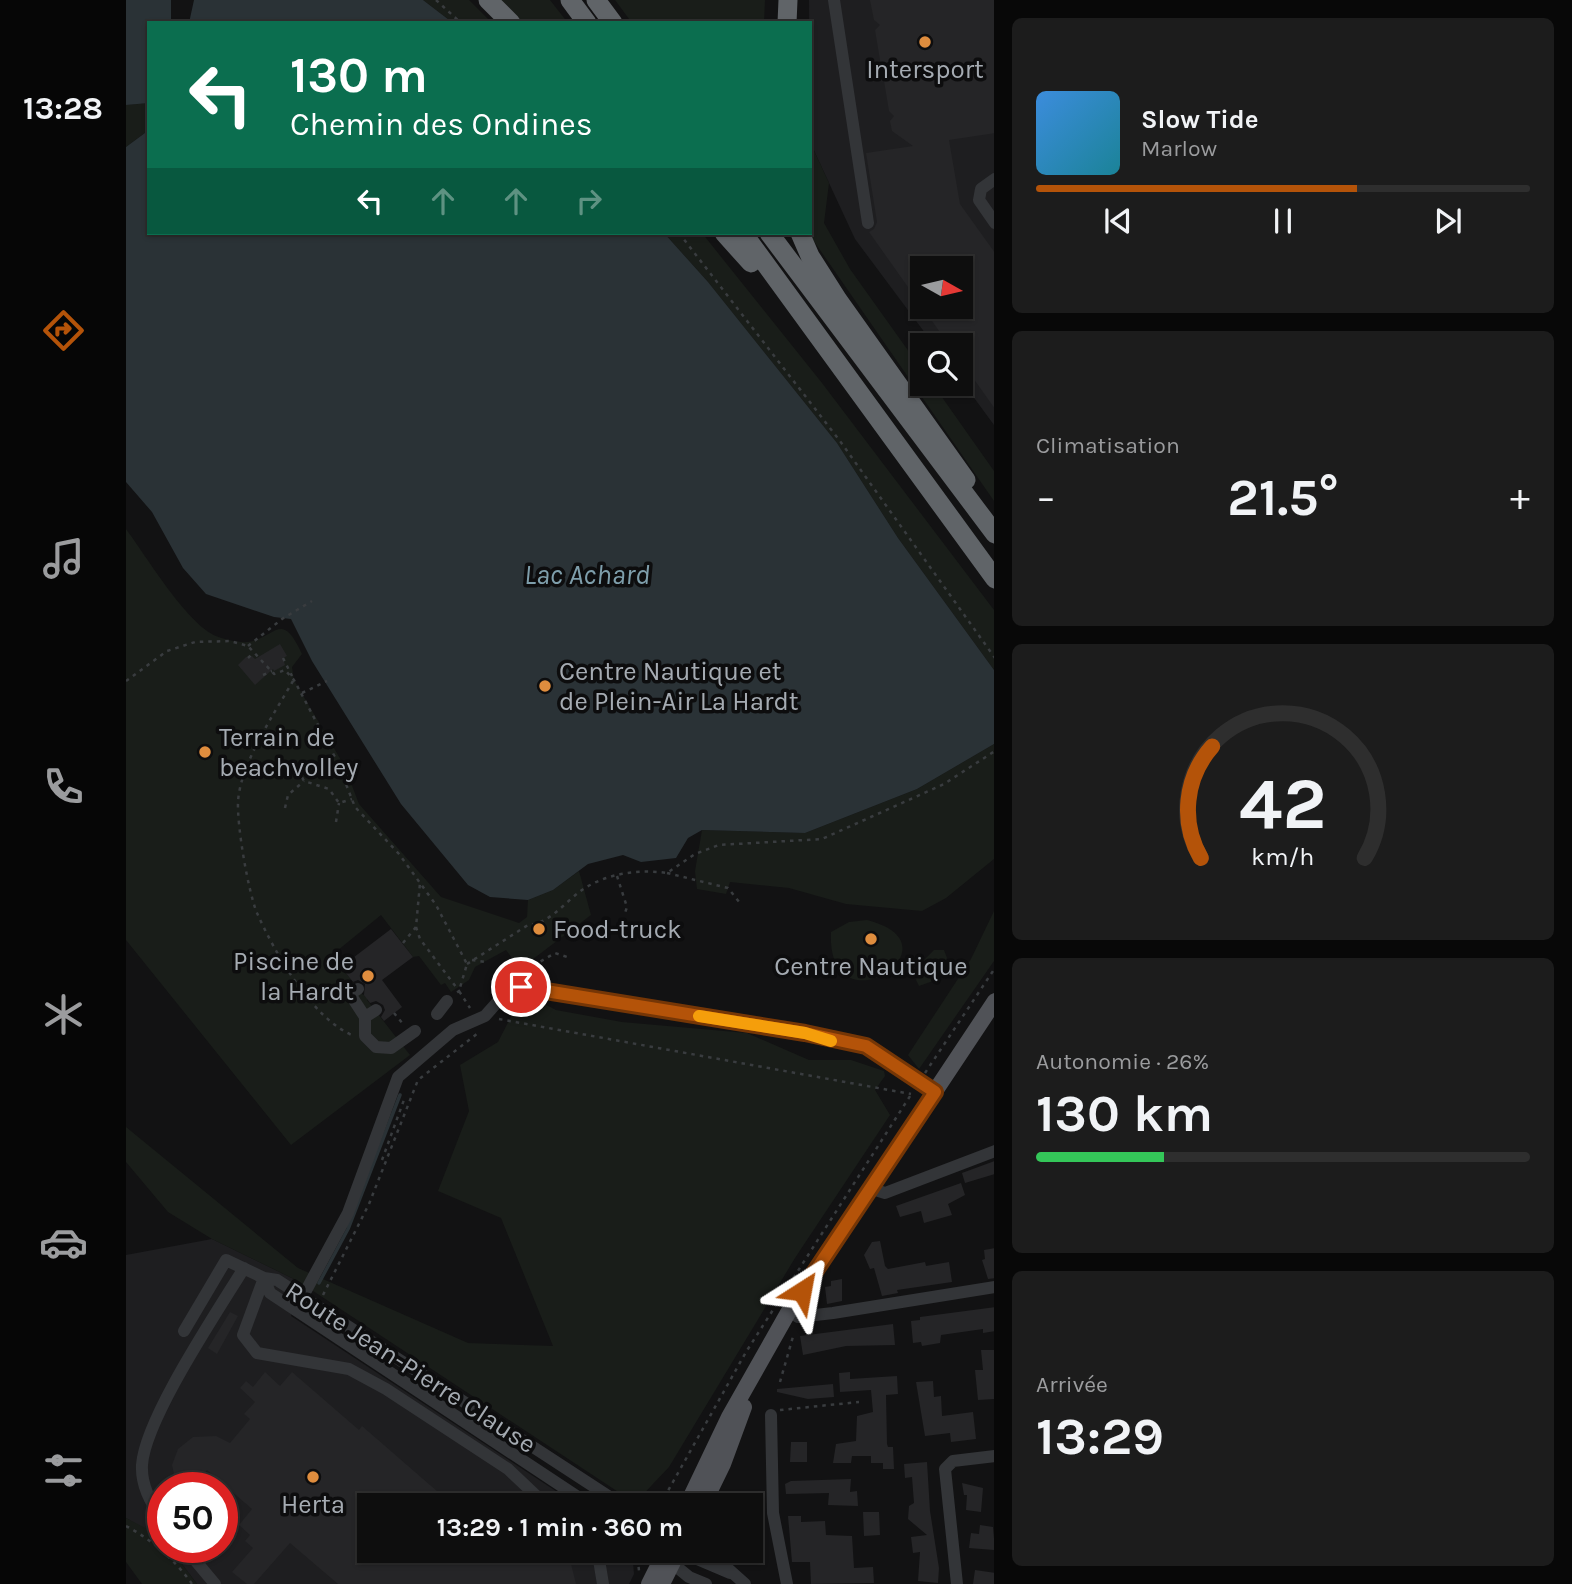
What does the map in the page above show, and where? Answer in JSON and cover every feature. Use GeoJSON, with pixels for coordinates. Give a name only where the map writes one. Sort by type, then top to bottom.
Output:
{"type":"FeatureCollection","features":[{"type":"Feature","properties":{"kind":"highway"},"geometry":{"type":"LineString","coordinates":[[488,0],[510,21]]}},
{"type":"Feature","properties":{"kind":"highway"},"geometry":{"type":"LineString","coordinates":[[570,0],[586,21]]}},
{"type":"Feature","properties":{"kind":"highway"},"geometry":{"type":"LineString","coordinates":[[596,0],[612,21]]}},
{"type":"Feature","properties":{"kind":"highway"},"geometry":{"type":"LineString","coordinates":[[775,21],[776,0]]}},
{"type":"Feature","properties":{"kind":"highway"},"geometry":{"type":"LineString","coordinates":[[788,21],[789,0]]}},
{"type":"Feature","properties":{"kind":"highway"},"geometry":{"type":"LineString","coordinates":[[726,235],[755,268],[775,275]]}},
{"type":"Feature","properties":{"kind":"highway"},"geometry":{"type":"LineString","coordinates":[[745,235],[994,578]]}},
{"type":"Feature","properties":{"kind":"highway"},"geometry":{"type":"LineString","coordinates":[[771,235],[994,533]]}},
{"type":"Feature","properties":{"kind":"highway"},"geometry":{"type":"LineString","coordinates":[[801,235],[810,256],[838,300],[953,459],[994,523]]}},
{"type":"Feature","properties":{"kind":"main road"},"geometry":{"type":"LineString","coordinates":[[693,1493],[729,1417],[756,1371],[792,1319],[869,1188],[994,1003]]}},
{"type":"Feature","properties":{"kind":"main road"},"geometry":{"type":"LineString","coordinates":[[709,1493],[723,1464],[756,1371]]}},
{"type":"Feature","properties":{"kind":"main road"},"geometry":{"type":"LineString","coordinates":[[684,1493],[721,1422],[729,1417]]}},
{"type":"Feature","properties":{"kind":"main road"},"geometry":{"type":"LineString","coordinates":[[644,1580],[661,1563]]}},
{"type":"Feature","properties":{"kind":"main road"},"geometry":{"type":"LineString","coordinates":[[663,1584],[668,1563]]}},
{"type":"Feature","properties":{"kind":"street"},"geometry":{"type":"LineString","coordinates":[[834,0],[868,223]]}},
{"type":"Feature","properties":{"kind":"street"},"geometry":{"type":"LineString","coordinates":[[994,181],[981,189],[979,200],[994,222]]}},
{"type":"Feature","properties":{"kind":"street"},"geometry":{"type":"LineString","coordinates":[[296,1310],[348,1213],[398,1077],[453,1030],[486,1021],[501,998],[521,987],[793,1031],[866,1046],[935,1092]]}},
{"type":"Feature","properties":{"kind":"street"},"geometry":{"type":"LineString","coordinates":[[358,989],[350,994],[370,1014],[365,1035],[370,1043],[391,1048],[415,1031]]}},
{"type":"Feature","properties":{"kind":"street"},"geometry":{"type":"LineString","coordinates":[[437,1014],[447,1001]]}},
{"type":"Feature","properties":{"kind":"street"},"geometry":{"type":"LineString","coordinates":[[869,1188],[885,1193],[994,1151]]}},
{"type":"Feature","properties":{"kind":"street"},"geometry":{"type":"LineString","coordinates":[[184,1331],[226,1260],[244,1268],[264,1278],[243,1335],[257,1353],[349,1369],[386,1389],[508,1469],[533,1493]]}},
{"type":"Feature","properties":{"kind":"street"},"geometry":{"type":"LineString","coordinates":[[147,1490],[141,1467],[148,1434],[244,1268]]}},
{"type":"Feature","properties":{"kind":"street","name":"Route Jean-Pierre Clause"},"geometry":{"type":"LineString","coordinates":[[264,1278],[277,1280],[604,1493]]}},
{"type":"Feature","properties":{"kind":"street","name":"Route Jean-Pierre Clause"},"geometry":{"type":"LineString","coordinates":[[264,1278],[270,1293],[572,1493]]}},
{"type":"Feature","properties":{"kind":"street"},"geometry":{"type":"LineString","coordinates":[[792,1319],[994,1287]]}},
{"type":"Feature","properties":{"kind":"street"},"geometry":{"type":"LineString","coordinates":[[771,1415],[773,1513],[787,1584]]}},
{"type":"Feature","properties":{"kind":"street"},"geometry":{"type":"LineString","coordinates":[[957,1584],[945,1469],[953,1461],[994,1456]]}},
{"type":"Feature","properties":{"kind":"street","name":"Route Jean-Pierre Clause"},"geometry":{"type":"LineString","coordinates":[[567,1490],[573,1487],[582,1493]]}},
{"type":"Feature","properties":{"kind":"street"},"geometry":{"type":"LineString","coordinates":[[197,1563],[215,1584]]}},
{"type":"Feature","properties":{"kind":"street"},"geometry":{"type":"LineString","coordinates":[[600,1563],[603,1584]]}},
{"type":"Feature","properties":{"kind":"street"},"geometry":{"type":"LineString","coordinates":[[678,1563],[689,1577],[706,1584]]}},
{"type":"Feature","properties":{"kind":"street"},"geometry":{"type":"LineString","coordinates":[[700,1563],[730,1573]]}},
{"type":"Feature","properties":{"kind":"street"},"geometry":{"type":"LineString","coordinates":[[720,1563],[745,1584]]}},
{"type":"Feature","properties":{"kind":"path"},"geometry":{"type":"LineString","coordinates":[[436,0],[459,21]]}},
{"type":"Feature","properties":{"kind":"path"},"geometry":{"type":"LineString","coordinates":[[682,235],[840,441],[994,656]]}},
{"type":"Feature","properties":{"kind":"path"},"geometry":{"type":"LineString","coordinates":[[248,646],[282,619],[312,601]]}},
{"type":"Feature","properties":{"kind":"path"},"geometry":{"type":"LineString","coordinates":[[126,681],[167,651],[195,642],[230,640],[248,646],[274,674],[285,670],[294,680]]}},
{"type":"Feature","properties":{"kind":"path"},"geometry":{"type":"LineString","coordinates":[[248,658],[254,652]]}},
{"type":"Feature","properties":{"kind":"path"},"geometry":{"type":"LineString","coordinates":[[283,659],[336,759],[352,799],[436,905],[467,964]]}},
{"type":"Feature","properties":{"kind":"path"},"geometry":{"type":"LineString","coordinates":[[263,675],[272,671]]}},
{"type":"Feature","properties":{"kind":"path"},"geometry":{"type":"LineString","coordinates":[[294,680],[270,721],[243,778],[238,803],[246,867],[256,911],[293,977],[317,1010],[344,1032],[370,1043]]}},
{"type":"Feature","properties":{"kind":"path"},"geometry":{"type":"LineString","coordinates":[[302,693],[327,681]]}},
{"type":"Feature","properties":{"kind":"path"},"geometry":{"type":"LineString","coordinates":[[667,873],[695,854],[719,845],[822,839],[944,784],[994,752]]}},
{"type":"Feature","properties":{"kind":"path"},"geometry":{"type":"LineString","coordinates":[[298,770],[304,782],[329,789],[339,803],[336,822]]}},
{"type":"Feature","properties":{"kind":"path"},"geometry":{"type":"LineString","coordinates":[[285,808],[288,794],[304,782]]}},
{"type":"Feature","properties":{"kind":"path"},"geometry":{"type":"LineString","coordinates":[[339,803],[352,799]]}},
{"type":"Feature","properties":{"kind":"path"},"geometry":{"type":"LineString","coordinates":[[459,991],[467,964],[472,960],[528,925],[539,924],[584,888],[617,875],[645,870],[667,873],[728,888],[740,903]]}},
{"type":"Feature","properties":{"kind":"path"},"geometry":{"type":"LineString","coordinates":[[617,875],[627,907],[624,916]]}},
{"type":"Feature","properties":{"kind":"path"},"geometry":{"type":"LineString","coordinates":[[420,883],[416,927],[420,940],[469,1007]]}},
{"type":"Feature","properties":{"kind":"path"},"geometry":{"type":"LineString","coordinates":[[402,943],[416,927]]}},
{"type":"Feature","properties":{"kind":"path"},"geometry":{"type":"LineString","coordinates":[[472,960],[485,962]]}},
{"type":"Feature","properties":{"kind":"path"},"geometry":{"type":"LineString","coordinates":[[318,1307],[369,1204],[418,1080],[486,1021],[911,1094],[994,969]]}},
{"type":"Feature","properties":{"kind":"path"},"geometry":{"type":"LineString","coordinates":[[394,1013],[399,1020]]}},
{"type":"Feature","properties":{"kind":"path"},"geometry":{"type":"LineString","coordinates":[[780,1382],[792,1319]]}},
{"type":"Feature","properties":{"kind":"path"},"geometry":{"type":"LineString","coordinates":[[771,1415],[782,1409],[859,1402]]}},
{"type":"Feature","properties":{"kind":"path"},"geometry":{"type":"LineString","coordinates":[[126,1525],[140,1533],[184,1572],[192,1584]]}},
{"type":"Feature","properties":{"kind":"shaded area"},"geometry":{"type":"Polygon","coordinates":[[[423,0],[469,0],[490,21],[450,21],[423,0]]]}},
{"type":"Feature","properties":{"kind":"shaded area"},"geometry":{"type":"Polygon","coordinates":[[[497,0],[550,0],[566,21],[518,21],[497,0]]]}},
{"type":"Feature","properties":{"kind":"shaded area"},"geometry":{"type":"Polygon","coordinates":[[[615,0],[765,0],[764,21],[631,21],[615,0]]]}},
{"type":"Feature","properties":{"kind":"shaded area"},"geometry":{"type":"Polygon","coordinates":[[[809,0],[994,0],[994,425],[973,396],[973,333],[925,333],[915,319],[973,319],[973,256],[910,256],[910,313],[855,239],[812,146],[812,21],[809,21],[809,0]]]}},
{"type":"Feature","properties":{"kind":"shaded area"},"geometry":{"type":"Polygon","coordinates":[[[147,103],[147,131],[126,147],[126,105],[147,103]]]}},
{"type":"Feature","properties":{"kind":"shaded area"},"geometry":{"type":"Polygon","coordinates":[[[812,146],[829,183],[824,223],[850,269],[910,353],[910,380],[811,237],[812,146]]]}},
{"type":"Feature","properties":{"kind":"shaded area"},"geometry":{"type":"Polygon","coordinates":[[[666,235],[704,235],[822,383],[994,610],[994,670],[898,538],[837,443],[708,282],[666,235]]]}},
{"type":"Feature","properties":{"kind":"shaded area"},"geometry":{"type":"Polygon","coordinates":[[[921,396],[941,396],[994,471],[994,501],[921,396]]]}},
{"type":"Feature","properties":{"kind":"shaded area"},"geometry":{"type":"Polygon","coordinates":[[[126,529],[180,604],[205,629],[219,637],[248,642],[283,629],[295,640],[302,654],[292,667],[294,680],[345,767],[359,804],[441,897],[519,923],[527,917],[528,900],[553,890],[579,871],[591,915],[520,969],[506,950],[475,967],[469,980],[451,992],[445,983],[441,985],[419,956],[413,957],[381,915],[332,955],[363,995],[371,989],[367,1000],[410,1055],[291,1145],[126,940],[126,529]]]}},
{"type":"Feature","properties":{"kind":"shaded area"},"geometry":{"type":"Polygon","coordinates":[[[994,744],[994,859],[946,898],[922,911],[846,904],[789,888],[730,882],[726,894],[697,889],[695,871],[702,830],[805,833],[917,789],[994,744]]]}},
{"type":"Feature","properties":{"kind":"shaded area"},"geometry":{"type":"Polygon","coordinates":[[[994,911],[994,961],[919,1069],[908,1055],[971,959],[994,911]]]}},
{"type":"Feature","properties":{"kind":"shaded area"},"geometry":{"type":"Polygon","coordinates":[[[867,920],[894,932],[902,947],[898,962],[884,974],[866,980],[848,977],[835,962],[831,932],[849,922],[867,920]]]}},
{"type":"Feature","properties":{"kind":"shaded area"},"geometry":{"type":"Polygon","coordinates":[[[934,950],[944,950],[947,958],[936,980],[919,986],[916,980],[923,961],[934,950]]]}},
{"type":"Feature","properties":{"kind":"shaded area"},"geometry":{"type":"Polygon","coordinates":[[[523,993],[556,1010],[622,1022],[747,1033],[809,1060],[851,1060],[884,1071],[885,1076],[875,1090],[890,1115],[795,1258],[669,1467],[644,1493],[620,1493],[298,1281],[212,1239],[168,1212],[126,1162],[126,1127],[298,1268],[468,1343],[553,1346],[501,1218],[438,1191],[469,1111],[460,1065],[498,1042],[523,993]]]}},
{"type":"Feature","properties":{"kind":"shaded area"},"geometry":{"type":"Polygon","coordinates":[[[212,1239],[298,1281],[291,1316],[559,1493],[357,1493],[357,1563],[633,1563],[634,1574],[629,1584],[197,1584],[181,1563],[238,1563],[238,1472],[147,1472],[147,1530],[126,1518],[126,1255],[212,1239]]]}},
{"type":"Feature","properties":{"kind":"shaded area"},"geometry":{"type":"Polygon","coordinates":[[[126,1518],[147,1529],[147,1563],[181,1563],[197,1584],[142,1584],[126,1562],[126,1518]]]}},
{"type":"Feature","properties":{"kind":"water"},"geometry":{"type":"Polygon","coordinates":[[[126,0],[171,0],[171,21],[147,21],[147,103],[126,105],[126,0]]]}},
{"type":"Feature","properties":{"kind":"water"},"geometry":{"type":"Polygon","coordinates":[[[194,0],[423,0],[450,21],[189,21],[194,0]]]}},
{"type":"Feature","properties":{"kind":"water","name":"Lac Achard"},"geometry":{"type":"Polygon","coordinates":[[[147,131],[147,235],[666,235],[708,282],[837,443],[898,538],[994,670],[994,744],[917,789],[805,833],[702,830],[688,838],[676,858],[641,862],[623,855],[588,864],[553,890],[528,900],[490,897],[468,885],[401,804],[312,661],[291,619],[274,617],[206,594],[183,568],[152,512],[126,482],[126,147],[147,131]]]}},
{"type":"Feature","properties":{"kind":"building"},"geometry":{"type":"Polygon","coordinates":[[[870,0],[994,0],[994,133],[949,140],[960,204],[994,252],[994,408],[973,378],[973,333],[941,333],[931,319],[973,319],[973,256],[910,256],[910,290],[869,232],[877,222],[866,153],[913,146],[892,131],[890,121],[894,116],[889,111],[883,75],[887,70],[881,66],[875,30],[880,25],[874,20],[870,0]]]}},
{"type":"Feature","properties":{"kind":"building"},"geometry":{"type":"Polygon","coordinates":[[[280,644],[287,656],[283,658],[285,665],[274,671],[273,669],[255,685],[238,665],[246,657],[252,656],[255,659],[280,644]]]}},
{"type":"Feature","properties":{"kind":"building","name":"Piscine de la Hardt"},"geometry":{"type":"Polygon","coordinates":[[[391,929],[413,957],[382,980],[402,1007],[384,1021],[381,1017],[385,1010],[383,1005],[376,1001],[370,1003],[364,995],[365,984],[358,980],[353,982],[341,967],[391,929]]]}},
{"type":"Feature","properties":{"kind":"building"},"geometry":{"type":"Polygon","coordinates":[[[994,1161],[994,1174],[965,1183],[962,1173],[994,1161]]]}},
{"type":"Feature","properties":{"kind":"building"},"geometry":{"type":"Polygon","coordinates":[[[961,1183],[965,1195],[948,1204],[952,1215],[924,1223],[921,1211],[900,1217],[896,1206],[961,1183]]]}},
{"type":"Feature","properties":{"kind":"building"},"geometry":{"type":"Polygon","coordinates":[[[880,1241],[888,1269],[925,1262],[926,1266],[949,1262],[952,1282],[897,1290],[898,1293],[882,1296],[874,1268],[870,1269],[864,1255],[872,1242],[880,1241]]]}},
{"type":"Feature","properties":{"kind":"building"},"geometry":{"type":"Polygon","coordinates":[[[994,1248],[994,1278],[988,1279],[982,1260],[985,1259],[984,1250],[994,1248]]]}},
{"type":"Feature","properties":{"kind":"building"},"geometry":{"type":"Polygon","coordinates":[[[842,1279],[842,1301],[827,1304],[825,1287],[831,1286],[831,1281],[842,1279]]]}},
{"type":"Feature","properties":{"kind":"building"},"geometry":{"type":"Polygon","coordinates":[[[994,1307],[994,1331],[983,1333],[983,1329],[941,1335],[940,1343],[922,1346],[921,1342],[913,1343],[911,1321],[920,1320],[920,1317],[994,1307]]]}},
{"type":"Feature","properties":{"kind":"building"},"geometry":{"type":"Polygon","coordinates":[[[230,1312],[238,1316],[217,1354],[208,1348],[230,1312]]]}},
{"type":"Feature","properties":{"kind":"building"},"geometry":{"type":"Polygon","coordinates":[[[893,1324],[895,1345],[846,1346],[803,1355],[800,1336],[893,1324]]]}},
{"type":"Feature","properties":{"kind":"building"},"geometry":{"type":"Polygon","coordinates":[[[981,1350],[994,1350],[994,1399],[978,1400],[975,1370],[983,1370],[981,1350]]]}},
{"type":"Feature","properties":{"kind":"building","name":"Herta"},"geometry":{"type":"Polygon","coordinates":[[[265,1372],[280,1386],[292,1372],[359,1430],[362,1426],[439,1493],[357,1493],[357,1563],[570,1563],[576,1584],[338,1584],[290,1543],[254,1584],[247,1584],[232,1572],[253,1548],[245,1541],[250,1535],[239,1525],[252,1509],[238,1497],[238,1472],[174,1472],[172,1465],[178,1449],[193,1437],[216,1436],[230,1443],[250,1419],[244,1414],[255,1402],[240,1388],[246,1381],[253,1387],[265,1372]]]}},
{"type":"Feature","properties":{"kind":"building"},"geometry":{"type":"Polygon","coordinates":[[[850,1372],[850,1379],[897,1376],[898,1394],[886,1395],[887,1444],[888,1447],[893,1447],[894,1469],[883,1469],[883,1463],[871,1463],[871,1456],[852,1456],[851,1463],[833,1463],[836,1444],[856,1441],[857,1416],[873,1412],[871,1390],[840,1392],[839,1373],[850,1372]]]}},
{"type":"Feature","properties":{"kind":"building"},"geometry":{"type":"Polygon","coordinates":[[[933,1381],[934,1397],[941,1396],[942,1416],[973,1412],[976,1439],[951,1442],[950,1433],[925,1436],[916,1382],[933,1381]]]}},
{"type":"Feature","properties":{"kind":"building"},"geometry":{"type":"Polygon","coordinates":[[[833,1384],[834,1397],[808,1399],[777,1392],[777,1389],[833,1384]]]}},
{"type":"Feature","properties":{"kind":"building"},"geometry":{"type":"Polygon","coordinates":[[[791,1442],[807,1442],[807,1462],[790,1462],[791,1442]]]}},
{"type":"Feature","properties":{"kind":"building"},"geometry":{"type":"Polygon","coordinates":[[[927,1462],[930,1511],[939,1568],[938,1583],[918,1581],[920,1552],[913,1553],[911,1537],[927,1535],[908,1519],[909,1506],[914,1503],[912,1477],[905,1478],[904,1464],[927,1462]]]}},
{"type":"Feature","properties":{"kind":"building"},"geometry":{"type":"Polygon","coordinates":[[[851,1479],[850,1492],[857,1491],[858,1506],[828,1505],[829,1493],[786,1494],[785,1484],[791,1481],[851,1479]]]}},
{"type":"Feature","properties":{"kind":"building"},"geometry":{"type":"Polygon","coordinates":[[[962,1483],[983,1488],[981,1512],[966,1510],[967,1495],[964,1495],[962,1483]]]}},
{"type":"Feature","properties":{"kind":"building"},"geometry":{"type":"Polygon","coordinates":[[[863,1512],[879,1512],[880,1535],[864,1536],[863,1512]]]}},
{"type":"Feature","properties":{"kind":"building"},"geometry":{"type":"Polygon","coordinates":[[[788,1516],[801,1516],[801,1522],[825,1521],[826,1535],[852,1536],[854,1568],[873,1567],[874,1583],[811,1584],[810,1562],[792,1562],[788,1516]]]}},
{"type":"Feature","properties":{"kind":"building"},"geometry":{"type":"Polygon","coordinates":[[[980,1525],[993,1527],[994,1550],[969,1548],[971,1533],[979,1534],[980,1525]]]}},
{"type":"Feature","properties":{"kind":"building"},"geometry":{"type":"Polygon","coordinates":[[[975,1570],[994,1573],[994,1584],[973,1584],[975,1570]]]}},
{"type":"Feature","properties":{"kind":"waterway"},"geometry":{"type":"LineString","coordinates":[[319,1283],[348,1229],[400,1095]]}},
{"type":"Feature","properties":{"kind":"slow traffic"},"geometry":{"type":"LineString","coordinates":[[699,1016],[805,1033],[831,1041]]}},
{"type":"Feature","properties":{"kind":"place","name":"Intersport"},"geometry":{"type":"Point","coordinates":[925,42]}},
{"type":"Feature","properties":{"kind":"place","name":"Centre Nautique et de Plein-Air La Hardt"},"geometry":{"type":"Point","coordinates":[545,686]}},
{"type":"Feature","properties":{"kind":"place","name":"Terrain de beachvolley"},"geometry":{"type":"Point","coordinates":[205,752]}},
{"type":"Feature","properties":{"kind":"place","name":"Food-truck"},"geometry":{"type":"Point","coordinates":[539,929]}},
{"type":"Feature","properties":{"kind":"place","name":"Centre Nautique"},"geometry":{"type":"Point","coordinates":[871,939]}},
{"type":"Feature","properties":{"kind":"place","name":"Piscine de la Hardt"},"geometry":{"type":"Point","coordinates":[368,976]}},
{"type":"Feature","properties":{"kind":"place","name":"Herta"},"geometry":{"type":"Point","coordinates":[313,1477]}},
{"type":"Feature","properties":{"kind":"route"},"geometry":{"type":"LineString","coordinates":[[521,987],[805,1033],[826,1040],[866,1046],[935,1092],[802,1291]]}}]}
